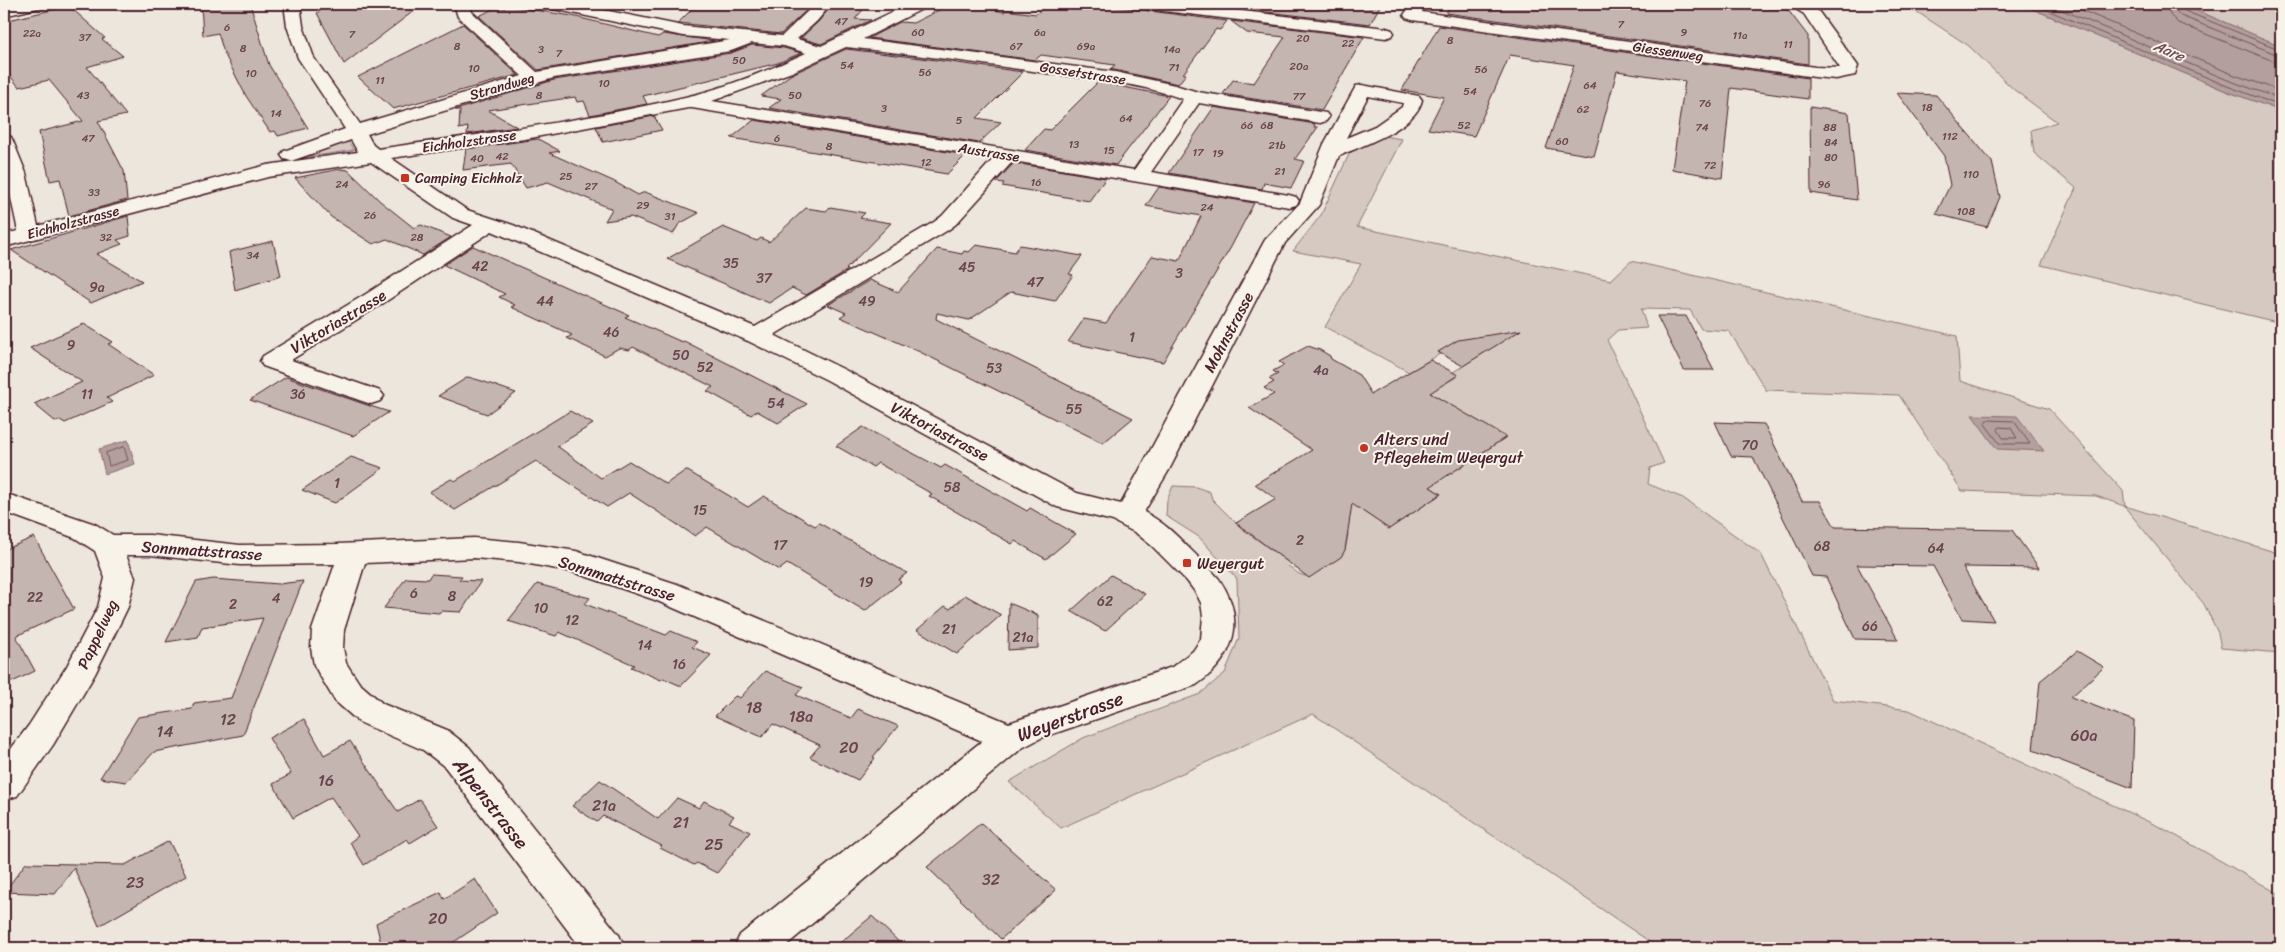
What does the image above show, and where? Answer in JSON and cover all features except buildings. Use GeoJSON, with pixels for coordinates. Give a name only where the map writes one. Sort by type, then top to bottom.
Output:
{"type":"FeatureCollection","features":[{"type":"Feature","properties":{"kind":"street"},"geometry":{"type":"LineString","coordinates":[[4,11],[37,4]]}},
{"type":"Feature","properties":{"kind":"street","name":"Viktoriastrasse"},"geometry":{"type":"LineString","coordinates":[[292,4],[295,26],[306,58],[356,131],[365,148],[405,178],[460,214],[491,223],[756,336],[836,375],[1067,500],[1128,516]]}},
{"type":"Feature","properties":{"kind":"street"},"geometry":{"type":"LineString","coordinates":[[462,4],[464,14],[533,77]]}},
{"type":"Feature","properties":{"kind":"street"},"geometry":{"type":"LineString","coordinates":[[553,4],[683,31],[786,41],[822,52]]}},
{"type":"Feature","properties":{"kind":"street"},"geometry":{"type":"LineString","coordinates":[[786,41],[812,18],[823,4]]}},
{"type":"Feature","properties":{"kind":"street","name":"Eichholzstrasse"},"geometry":{"type":"LineString","coordinates":[[4,240],[267,171],[534,132],[688,102],[746,84],[844,42],[921,4]]}},
{"type":"Feature","properties":{"kind":"street"},"geometry":{"type":"LineString","coordinates":[[1148,4],[1386,33]]}},
{"type":"Feature","properties":{"kind":"street","name":"Giessenweg"},"geometry":{"type":"LineString","coordinates":[[1419,4],[1412,15],[1816,72],[1836,74],[1849,71],[1849,66],[1810,11],[1796,4]]}},
{"type":"Feature","properties":{"kind":"street","name":"Strandweg"},"geometry":{"type":"LineString","coordinates":[[267,171],[290,156],[356,131],[533,77],[571,69],[731,46],[747,38]]}},
{"type":"Feature","properties":{"kind":"street","name":"Gossetstrasse"},"geometry":{"type":"LineString","coordinates":[[844,42],[927,51],[1115,77],[1175,90],[1194,98],[1320,117]]}},
{"type":"Feature","properties":{"kind":"street"},"geometry":{"type":"LineString","coordinates":[[1139,176],[1194,98]]}},
{"type":"Feature","properties":{"kind":"street","name":"Austrasse"},"geometry":{"type":"LineString","coordinates":[[688,102],[1289,201]]}},
{"type":"Feature","properties":{"kind":"street"},"geometry":{"type":"LineString","coordinates":[[4,141],[16,173],[29,234]]}},
{"type":"Feature","properties":{"kind":"street","name":"Mohnstrasse"},"geometry":{"type":"LineString","coordinates":[[1128,516],[1155,470],[1276,240],[1309,205],[1331,152]]}},
{"type":"Feature","properties":{"kind":"street"},"geometry":{"type":"LineString","coordinates":[[756,336],[941,226],[949,220],[1008,155]]}},
{"type":"Feature","properties":{"kind":"street","name":"Viktoriastrasse"},"geometry":{"type":"LineString","coordinates":[[371,396],[272,361],[374,299],[491,223]]}},
{"type":"Feature","properties":{"kind":"street"},"geometry":{"type":"LineString","coordinates":[[4,502],[85,531],[108,545]]}},
{"type":"Feature","properties":{"kind":"street","name":"Weyerstrasse"},"geometry":{"type":"LineString","coordinates":[[754,948],[1010,738],[1029,728],[1184,676],[1199,668],[1209,656],[1219,631],[1220,620],[1216,603],[1209,589],[1162,536],[1128,516]]}},
{"type":"Feature","properties":{"kind":"street","name":"Sonnmattstrasse"},"geometry":{"type":"LineString","coordinates":[[108,545],[150,545],[240,555],[353,554],[402,550],[474,548],[519,552],[576,562],[666,592],[1010,738]]}},
{"type":"Feature","properties":{"kind":"street","name":"Pappelweg"},"geometry":{"type":"LineString","coordinates":[[4,786],[41,735],[79,674],[113,607],[120,578],[108,545]]}},
{"type":"Feature","properties":{"kind":"street","name":"Alpenstrasse"},"geometry":{"type":"LineString","coordinates":[[353,554],[328,630],[327,648],[330,665],[346,692],[371,713],[435,740],[457,757],[604,948]]}},
{"type":"Feature","properties":{"kind":"shaded area"},"geometry":{"type":"Polygon","coordinates":[[[1905,4],[2021,4],[2226,91],[2281,111],[2281,323],[2041,265],[2076,188],[2034,153],[2031,130],[2057,122],[2013,89],[1969,46],[1905,4]]]}},
{"type":"Feature","properties":{"kind":"shaded area"},"geometry":{"type":"Polygon","coordinates":[[[2181,4],[2281,4],[2281,46],[2181,4]]]}},
{"type":"Feature","properties":{"kind":"shaded area"},"geometry":{"type":"Polygon","coordinates":[[[1383,136],[1402,139],[1357,227],[1611,280],[1631,261],[1957,336],[1960,381],[2049,409],[2123,491],[2125,506],[2281,554],[2281,653],[2221,648],[2218,633],[2204,604],[2124,506],[2096,496],[1962,491],[1899,395],[1766,390],[1729,331],[1701,329],[1690,310],[1641,309],[1647,328],[1618,330],[1607,340],[1664,463],[1650,468],[1648,484],[1683,498],[1761,554],[1833,700],[1909,710],[2164,829],[2281,895],[2281,948],[1659,948],[1313,714],[1061,828],[1009,782],[1083,738],[1200,694],[1225,673],[1239,638],[1237,579],[1199,537],[1166,516],[1167,500],[1173,486],[1196,487],[1210,492],[1212,499],[1240,527],[1289,563],[1287,565],[1299,574],[1309,577],[1345,550],[1348,535],[1340,475],[1360,509],[1389,529],[1441,494],[1394,464],[1421,447],[1458,469],[1505,438],[1413,383],[1441,380],[1446,383],[1458,376],[1453,372],[1489,350],[1468,339],[1438,352],[1440,354],[1409,372],[1325,327],[1361,264],[1293,251],[1321,215],[1351,150],[1383,136]]]}},
{"type":"Feature","properties":{"kind":"shaded area"},"geometry":{"type":"Polygon","coordinates":[[[346,138],[354,150],[283,161],[346,138]]]}},
{"type":"Feature","properties":{"kind":"water","name":"Aare"},"geometry":{"type":"Polygon","coordinates":[[[2021,4],[2181,4],[2281,46],[2281,111],[2226,91],[2021,4]]]}},
{"type":"Feature","properties":{"kind":"water"},"geometry":{"type":"Polygon","coordinates":[[[1972,415],[2017,416],[2044,451],[1997,449],[1972,415]]]}},
{"type":"Feature","properties":{"kind":"water"},"geometry":{"type":"Polygon","coordinates":[[[128,440],[135,464],[105,474],[99,449],[128,440]]]}},
{"type":"Feature","properties":{"kind":"place","name":"Camping Eichholz"},"geometry":{"type":"Point","coordinates":[405,178]}},
{"type":"Feature","properties":{"kind":"place","name":"Alters und Pflegeheim Weyergut"},"geometry":{"type":"Point","coordinates":[1364,448]}},
{"type":"Feature","properties":{"kind":"place","name":"Weyergut"},"geometry":{"type":"Point","coordinates":[1187,563]}}]}
